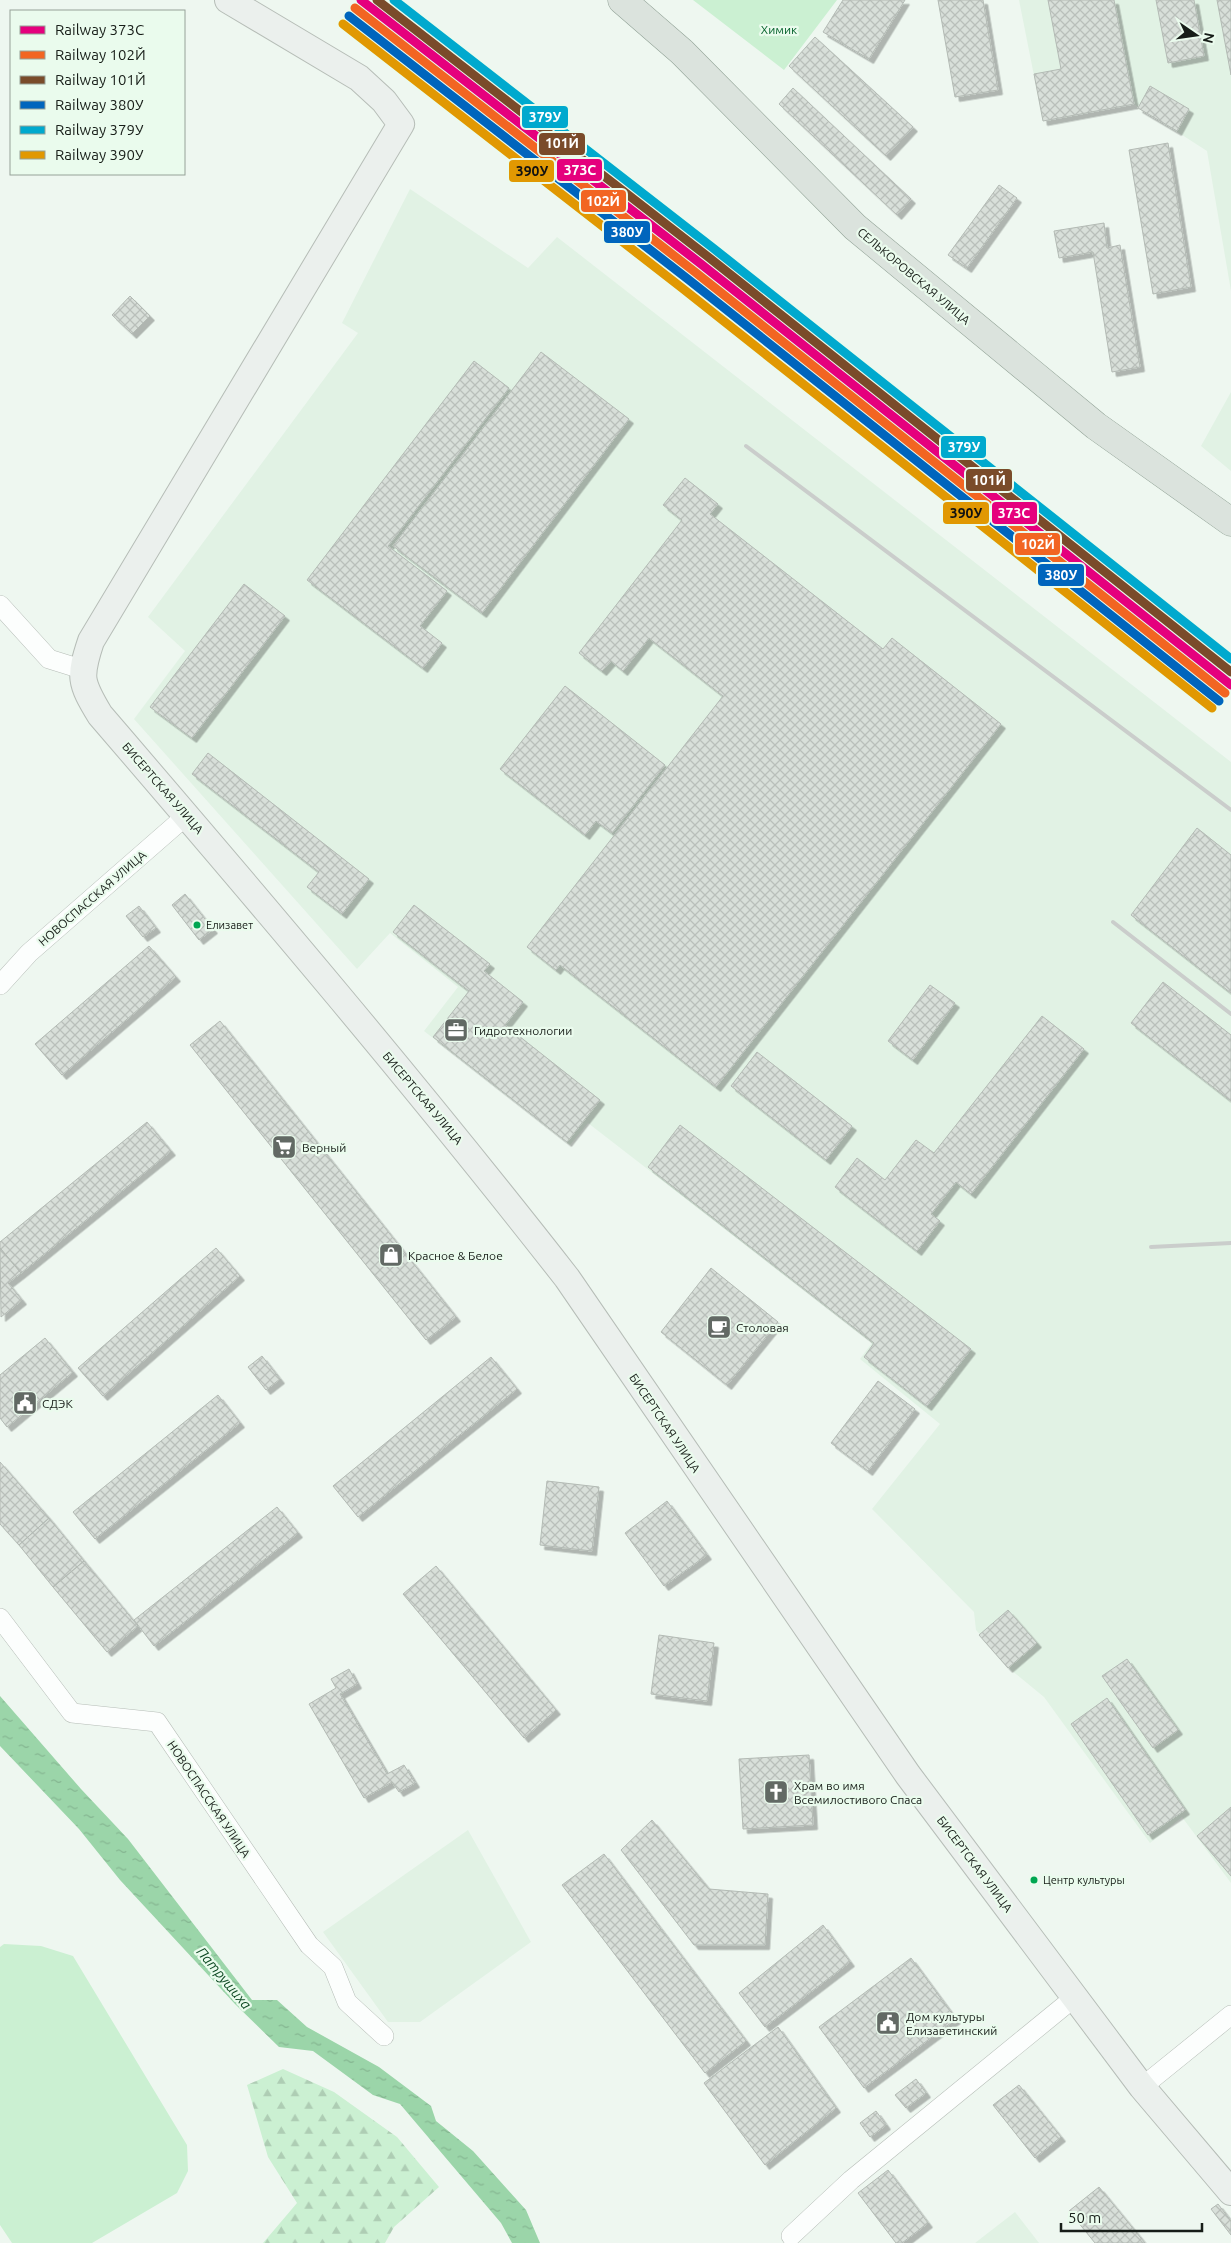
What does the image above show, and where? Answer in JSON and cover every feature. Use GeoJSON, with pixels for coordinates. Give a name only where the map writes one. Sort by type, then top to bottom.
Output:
{"type":"FeatureCollection","features":[{"type":"Feature","properties":{"kind":"main road"},"geometry":{"type":"LineString","coordinates":[[82,669],[91,641],[401,124],[384,102],[359,78],[228,0]]}},
{"type":"Feature","properties":{"kind":"main road","name":"СЕЛЬКОРОВСКАЯ УЛИЦА"},"geometry":{"type":"LineString","coordinates":[[622,0],[682,52],[855,227],[1096,426],[1231,522]]}},
{"type":"Feature","properties":{"kind":"main road","name":"БИСЕРТСКАЯ УЛИЦА"},"geometry":{"type":"LineString","coordinates":[[82,669],[87,693],[100,715],[246,884],[496,1187],[567,1278],[908,1775],[1142,2087],[1231,2192]]}},
{"type":"Feature","properties":{"kind":"street"},"geometry":{"type":"LineString","coordinates":[[0,605],[49,659],[82,669]]}},
{"type":"Feature","properties":{"kind":"street","name":"НОВОСПАССКАЯ УЛИЦА"},"geometry":{"type":"LineString","coordinates":[[0,984],[29,953],[187,815]]}},
{"type":"Feature","properties":{"kind":"street","name":"НОВОСПАССКАЯ УЛИЦА"},"geometry":{"type":"LineString","coordinates":[[0,1618],[72,1714],[157,1722],[309,1945],[332,1967],[347,2002],[384,2036]]}},
{"type":"Feature","properties":{"kind":"street"},"geometry":{"type":"LineString","coordinates":[[791,2236],[851,2180],[1075,1997]]}},
{"type":"Feature","properties":{"kind":"street"},"geometry":{"type":"LineString","coordinates":[[1142,2087],[1231,2015]]}},
{"type":"Feature","properties":{"kind":"shaded area"},"geometry":{"type":"Polygon","coordinates":[[[1019,0],[1231,0],[1231,291],[1207,151],[1134,104],[1043,121],[1019,0]]]}},
{"type":"Feature","properties":{"kind":"shaded area"},"geometry":{"type":"Polygon","coordinates":[[[410,189],[528,268],[557,237],[1231,762],[1231,1883],[1182,1817],[1150,1843],[1044,1697],[1011,1670],[976,1630],[974,1612],[872,1509],[940,1424],[860,1359],[872,1343],[588,1123],[570,1145],[424,1031],[458,987],[390,933],[357,969],[134,719],[185,651],[148,617],[358,333],[342,323],[410,189]]]}},
{"type":"Feature","properties":{"kind":"shaded area"},"geometry":{"type":"Polygon","coordinates":[[[1231,392],[1231,471],[1201,446],[1231,392]]]}},
{"type":"Feature","properties":{"kind":"shaded area"},"geometry":{"type":"Polygon","coordinates":[[[468,1830],[531,1942],[420,2022],[388,2022],[323,1932],[468,1830]]]}},
{"type":"Feature","properties":{"kind":"shaded area"},"geometry":{"type":"Polygon","coordinates":[[[1015,2212],[1039,2243],[975,2243],[1015,2212]]]}},
{"type":"Feature","properties":{"kind":"green space","name":"Химик"},"geometry":{"type":"Polygon","coordinates":[[[693,0],[837,0],[784,70],[693,0]]]}},
{"type":"Feature","properties":{"kind":"green space"},"geometry":{"type":"Polygon","coordinates":[[[4,1944],[41,1946],[73,1956],[187,2145],[188,2171],[177,2193],[92,2243],[12,2243],[0,2225],[0,1947],[4,1944]]]}},
{"type":"Feature","properties":{"kind":"green space"},"geometry":{"type":"Polygon","coordinates":[[[283,2069],[334,2092],[397,2137],[439,2187],[394,2227],[385,2243],[263,2243],[297,2203],[268,2157],[247,2085],[283,2069]]]}},
{"type":"Feature","properties":{"kind":"water","name":"Патрушиха"},"geometry":{"type":"Polygon","coordinates":[[[0,1696],[81,1789],[128,1839],[252,2000],[277,2000],[307,2027],[379,2067],[431,2106],[436,2121],[473,2151],[526,2210],[540,2243],[512,2243],[501,2223],[400,2104],[373,2095],[313,2051],[279,2047],[235,2004],[120,1880],[79,1829],[0,1746],[0,1696]]]}},
{"type":"Feature","properties":{"kind":"building"},"geometry":{"type":"Polygon","coordinates":[[[843,0],[905,0],[869,59],[823,32],[843,0]]]}},
{"type":"Feature","properties":{"kind":"building"},"geometry":{"type":"Polygon","coordinates":[[[938,0],[983,0],[998,90],[955,97],[938,0]]]}},
{"type":"Feature","properties":{"kind":"building"},"geometry":{"type":"Polygon","coordinates":[[[1048,0],[1114,0],[1134,104],[1043,121],[1034,74],[1061,69],[1048,0]]]}},
{"type":"Feature","properties":{"kind":"building"},"geometry":{"type":"Polygon","coordinates":[[[1156,0],[1194,0],[1204,56],[1168,63],[1156,0]]]}},
{"type":"Feature","properties":{"kind":"building"},"geometry":{"type":"Polygon","coordinates":[[[1217,0],[1231,0],[1231,75],[1217,0]]]}},
{"type":"Feature","properties":{"kind":"building"},"geometry":{"type":"Polygon","coordinates":[[[815,37],[913,127],[886,156],[789,66],[815,37]]]}},
{"type":"Feature","properties":{"kind":"building"},"geometry":{"type":"Polygon","coordinates":[[[1150,86],[1189,109],[1177,131],[1138,108],[1150,86]]]}},
{"type":"Feature","properties":{"kind":"building"},"geometry":{"type":"Polygon","coordinates":[[[793,88],[911,199],[897,215],[779,104],[793,88]]]}},
{"type":"Feature","properties":{"kind":"building"},"geometry":{"type":"Polygon","coordinates":[[[1168,143],[1191,287],[1153,294],[1129,150],[1168,143]]]}},
{"type":"Feature","properties":{"kind":"building"},"geometry":{"type":"Polygon","coordinates":[[[999,185],[1017,198],[967,268],[948,255],[999,185]]]}},
{"type":"Feature","properties":{"kind":"building"},"geometry":{"type":"Polygon","coordinates":[[[1104,223],[1107,248],[1120,245],[1140,367],[1112,372],[1093,252],[1059,258],[1054,231],[1104,223]]]}},
{"type":"Feature","properties":{"kind":"building"},"geometry":{"type":"Polygon","coordinates":[[[130,296],[150,316],[132,334],[112,315],[130,296]]]}},
{"type":"Feature","properties":{"kind":"building"},"geometry":{"type":"Polygon","coordinates":[[[541,352],[629,419],[482,613],[393,546],[541,352]]]}},
{"type":"Feature","properties":{"kind":"building"},"geometry":{"type":"Polygon","coordinates":[[[474,361],[509,388],[388,546],[447,591],[420,626],[442,643],[423,668],[307,580],[474,361]]]}},
{"type":"Feature","properties":{"kind":"building"},"geometry":{"type":"Polygon","coordinates":[[[685,478],[718,504],[710,514],[883,649],[892,638],[1001,724],[716,1087],[560,965],[556,970],[527,947],[723,696],[649,638],[623,671],[611,661],[602,671],[579,653],[682,520],[663,505],[685,478]]]}},
{"type":"Feature","properties":{"kind":"building"},"geometry":{"type":"Polygon","coordinates":[[[244,584],[285,616],[192,738],[150,707],[244,584]]]}},
{"type":"Feature","properties":{"kind":"building"},"geometry":{"type":"Polygon","coordinates":[[[565,686],[665,765],[612,833],[596,821],[585,835],[500,769],[565,686]]]}},
{"type":"Feature","properties":{"kind":"building"},"geometry":{"type":"Polygon","coordinates":[[[208,753],[369,879],[342,914],[307,887],[319,872],[192,774],[208,753]]]}},
{"type":"Feature","properties":{"kind":"building"},"geometry":{"type":"Polygon","coordinates":[[[1197,828],[1231,855],[1231,993],[1131,915],[1197,828]]]}},
{"type":"Feature","properties":{"kind":"building"},"geometry":{"type":"Polygon","coordinates":[[[185,894],[213,929],[199,940],[172,905],[185,894]]]}},
{"type":"Feature","properties":{"kind":"building"},"geometry":{"type":"Polygon","coordinates":[[[414,905],[490,964],[484,971],[523,1002],[505,1025],[600,1100],[567,1142],[433,1037],[469,991],[393,932],[414,905]]]}},
{"type":"Feature","properties":{"kind":"building"},"geometry":{"type":"Polygon","coordinates":[[[139,906],[156,928],[143,937],[126,916],[139,906]]]}},
{"type":"Feature","properties":{"kind":"building"},"geometry":{"type":"Polygon","coordinates":[[[149,946],[176,977],[62,1075],[35,1044],[149,946]]]}},
{"type":"Feature","properties":{"kind":"building"},"geometry":{"type":"Polygon","coordinates":[[[1163,982],[1231,1035],[1231,1101],[1131,1023],[1163,982]]]}},
{"type":"Feature","properties":{"kind":"building"},"geometry":{"type":"Polygon","coordinates":[[[930,985],[955,1003],[913,1060],[888,1041],[930,985]]]}},
{"type":"Feature","properties":{"kind":"building"},"geometry":{"type":"Polygon","coordinates":[[[1042,1016],[1084,1049],[971,1194],[956,1182],[931,1214],[940,1221],[917,1251],[835,1187],[857,1158],[885,1180],[916,1140],[934,1153],[1042,1016]]]}},
{"type":"Feature","properties":{"kind":"building"},"geometry":{"type":"Polygon","coordinates":[[[220,1021],[456,1317],[426,1340],[190,1045],[220,1021]]]}},
{"type":"Feature","properties":{"kind":"building"},"geometry":{"type":"Polygon","coordinates":[[[757,1052],[852,1126],[826,1160],[731,1086],[757,1052]]]}},
{"type":"Feature","properties":{"kind":"building"},"geometry":{"type":"Polygon","coordinates":[[[147,1122],[171,1151],[21,1273],[0,1248],[0,1242],[147,1122]]]}},
{"type":"Feature","properties":{"kind":"building"},"geometry":{"type":"Polygon","coordinates":[[[680,1125],[971,1349],[927,1406],[864,1357],[874,1343],[648,1167],[680,1125]]]}},
{"type":"Feature","properties":{"kind":"building"},"geometry":{"type":"Polygon","coordinates":[[[0,1248],[21,1273],[8,1283],[22,1300],[1,1317],[0,1248]]]}},
{"type":"Feature","properties":{"kind":"building"},"geometry":{"type":"Polygon","coordinates":[[[216,1248],[240,1276],[103,1396],[78,1368],[216,1248]]]}},
{"type":"Feature","properties":{"kind":"building","name":"Столовая"},"geometry":{"type":"Polygon","coordinates":[[[711,1268],[778,1322],[727,1385],[661,1332],[711,1268]]]}},
{"type":"Feature","properties":{"kind":"building"},"geometry":{"type":"Polygon","coordinates":[[[45,1338],[73,1372],[7,1427],[0,1418],[0,1375],[45,1338]]]}},
{"type":"Feature","properties":{"kind":"building"},"geometry":{"type":"Polygon","coordinates":[[[262,1356],[280,1379],[266,1390],[248,1367],[262,1356]]]}},
{"type":"Feature","properties":{"kind":"building"},"geometry":{"type":"Polygon","coordinates":[[[491,1357],[517,1389],[358,1517],[333,1486],[491,1357]]]}},
{"type":"Feature","properties":{"kind":"building"},"geometry":{"type":"Polygon","coordinates":[[[878,1381],[915,1409],[868,1471],[831,1443],[878,1381]]]}},
{"type":"Feature","properties":{"kind":"building"},"geometry":{"type":"Polygon","coordinates":[[[218,1395],[240,1423],[95,1539],[73,1512],[218,1395]]]}},
{"type":"Feature","properties":{"kind":"building"},"geometry":{"type":"Polygon","coordinates":[[[0,1462],[49,1518],[19,1545],[0,1524],[0,1462]]]}},
{"type":"Feature","properties":{"kind":"building"},"geometry":{"type":"Polygon","coordinates":[[[547,1481],[599,1487],[592,1551],[540,1545],[547,1481]]]}},
{"type":"Feature","properties":{"kind":"building"},"geometry":{"type":"Polygon","coordinates":[[[667,1501],[707,1555],[664,1586],[625,1533],[667,1501]]]}},
{"type":"Feature","properties":{"kind":"building"},"geometry":{"type":"Polygon","coordinates":[[[277,1507],[298,1533],[154,1646],[134,1620],[277,1507]]]}},
{"type":"Feature","properties":{"kind":"building"},"geometry":{"type":"Polygon","coordinates":[[[49,1518],[84,1561],[53,1587],[19,1545],[49,1518]]]}},
{"type":"Feature","properties":{"kind":"building"},"geometry":{"type":"Polygon","coordinates":[[[84,1561],[138,1626],[107,1652],[53,1587],[84,1561]]]}},
{"type":"Feature","properties":{"kind":"building"},"geometry":{"type":"Polygon","coordinates":[[[436,1566],[556,1710],[524,1738],[403,1594],[436,1566]]]}},
{"type":"Feature","properties":{"kind":"building"},"geometry":{"type":"Polygon","coordinates":[[[1008,1610],[1037,1643],[1008,1668],[979,1635],[1008,1610]]]}},
{"type":"Feature","properties":{"kind":"building"},"geometry":{"type":"Polygon","coordinates":[[[659,1635],[714,1643],[707,1701],[651,1694],[659,1635]]]}},
{"type":"Feature","properties":{"kind":"building"},"geometry":{"type":"Polygon","coordinates":[[[1127,1659],[1178,1730],[1153,1748],[1102,1676],[1127,1659]]]}},
{"type":"Feature","properties":{"kind":"building"},"geometry":{"type":"Polygon","coordinates":[[[349,1669],[357,1684],[340,1694],[387,1774],[404,1765],[415,1783],[399,1792],[392,1782],[364,1798],[309,1704],[336,1688],[331,1679],[349,1669]]]}},
{"type":"Feature","properties":{"kind":"building"},"geometry":{"type":"Polygon","coordinates":[[[1107,1698],[1185,1810],[1148,1835],[1071,1724],[1107,1698]]]}},
{"type":"Feature","properties":{"kind":"building","name":"Храм во имя Всемилостивого Спаса"},"geometry":{"type":"Polygon","coordinates":[[[809,1755],[813,1825],[743,1829],[739,1759],[809,1755]]]}},
{"type":"Feature","properties":{"kind":"building"},"geometry":{"type":"Polygon","coordinates":[[[1231,1807],[1231,1876],[1197,1836],[1231,1807]]]}},
{"type":"Feature","properties":{"kind":"building"},"geometry":{"type":"Polygon","coordinates":[[[652,1820],[709,1889],[768,1894],[765,1945],[694,1945],[621,1850],[652,1820]]]}},
{"type":"Feature","properties":{"kind":"building"},"geometry":{"type":"Polygon","coordinates":[[[604,1854],[746,2041],[705,2073],[562,1885],[604,1854]]]}},
{"type":"Feature","properties":{"kind":"building"},"geometry":{"type":"Polygon","coordinates":[[[823,1925],[850,1962],[765,2027],[739,1993],[823,1925]]]}},
{"type":"Feature","properties":{"kind":"building","name":"Дом культуры Елизаветинский"},"geometry":{"type":"Polygon","coordinates":[[[911,1958],[956,2019],[864,2088],[819,2027],[911,1958]]]}},
{"type":"Feature","properties":{"kind":"building"},"geometry":{"type":"Polygon","coordinates":[[[778,2027],[836,2108],[765,2165],[704,2083],[778,2027]]]}},
{"type":"Feature","properties":{"kind":"building"},"geometry":{"type":"Polygon","coordinates":[[[916,2079],[926,2093],[906,2108],[895,2095],[916,2079]]]}},
{"type":"Feature","properties":{"kind":"building"},"geometry":{"type":"Polygon","coordinates":[[[1019,2085],[1061,2137],[1035,2158],[993,2105],[1019,2085]]]}},
{"type":"Feature","properties":{"kind":"building"},"geometry":{"type":"Polygon","coordinates":[[[876,2111],[886,2125],[870,2137],[860,2123],[876,2111]]]}},
{"type":"Feature","properties":{"kind":"building"},"geometry":{"type":"Polygon","coordinates":[[[888,2170],[928,2223],[902,2243],[896,2243],[858,2193],[888,2170]]]}},
{"type":"Feature","properties":{"kind":"building"},"geometry":{"type":"Polygon","coordinates":[[[1099,2187],[1145,2243],[1095,2243],[1069,2211],[1099,2187]]]}},
{"type":"Feature","properties":{"kind":"building"},"geometry":{"type":"Polygon","coordinates":[[[1218,2204],[1231,2221],[1231,2235],[1211,2209],[1218,2204]]]}},
{"type":"Feature","properties":{"kind":"railway"},"geometry":{"type":"LineString","coordinates":[[746,446],[1231,810]]}},
{"type":"Feature","properties":{"kind":"railway"},"geometry":{"type":"LineString","coordinates":[[1113,922],[1231,1014]]}},
{"type":"Feature","properties":{"kind":"railway"},"geometry":{"type":"LineString","coordinates":[[1151,1247],[1231,1243]]}},
{"type":"Feature","properties":{"kind":"rail line","name":"373C"},"geometry":{"type":"LineString","coordinates":[[361,0],[701,264],[1231,685]]}},
{"type":"Feature","properties":{"kind":"rail line","name":"101Й"},"geometry":{"type":"LineString","coordinates":[[377,0],[707,256],[1231,672]]}},
{"type":"Feature","properties":{"kind":"rail line","name":"379У"},"geometry":{"type":"LineString","coordinates":[[394,0],[713,248],[1231,659]]}},
{"type":"Feature","properties":{"kind":"rail line","name":"102Й"},"geometry":{"type":"LineString","coordinates":[[355,8],[695,272],[1225,693]]}},
{"type":"Feature","properties":{"kind":"rail line","name":"380У"},"geometry":{"type":"LineString","coordinates":[[349,16],[689,280],[1219,701]]}},
{"type":"Feature","properties":{"kind":"rail line","name":"390У"},"geometry":{"type":"LineString","coordinates":[[343,24],[682,288],[1212,708]]}},
{"type":"Feature","properties":{"kind":"place","name":"Елизавет"},"geometry":{"type":"Point","coordinates":[197,925]}},
{"type":"Feature","properties":{"kind":"place","name":"Гидротехнологии"},"geometry":{"type":"Point","coordinates":[456,1030]}},
{"type":"Feature","properties":{"kind":"place","name":"Верный"},"geometry":{"type":"Point","coordinates":[284,1147]}},
{"type":"Feature","properties":{"kind":"place","name":"Красное & Белое"},"geometry":{"type":"Point","coordinates":[391,1255]}},
{"type":"Feature","properties":{"kind":"place","name":"Столовая"},"geometry":{"type":"Point","coordinates":[719,1327]}},
{"type":"Feature","properties":{"kind":"place","name":"СДЭК"},"geometry":{"type":"Point","coordinates":[25,1403]}},
{"type":"Feature","properties":{"kind":"place","name":"Храм во имя Всемилостивого Спаса"},"geometry":{"type":"Point","coordinates":[776,1792]}},
{"type":"Feature","properties":{"kind":"place","name":"Центр культуры"},"geometry":{"type":"Point","coordinates":[1034,1880]}},
{"type":"Feature","properties":{"kind":"place","name":"Дом культуры Елизаветинский"},"geometry":{"type":"Point","coordinates":[888,2023]}}]}
